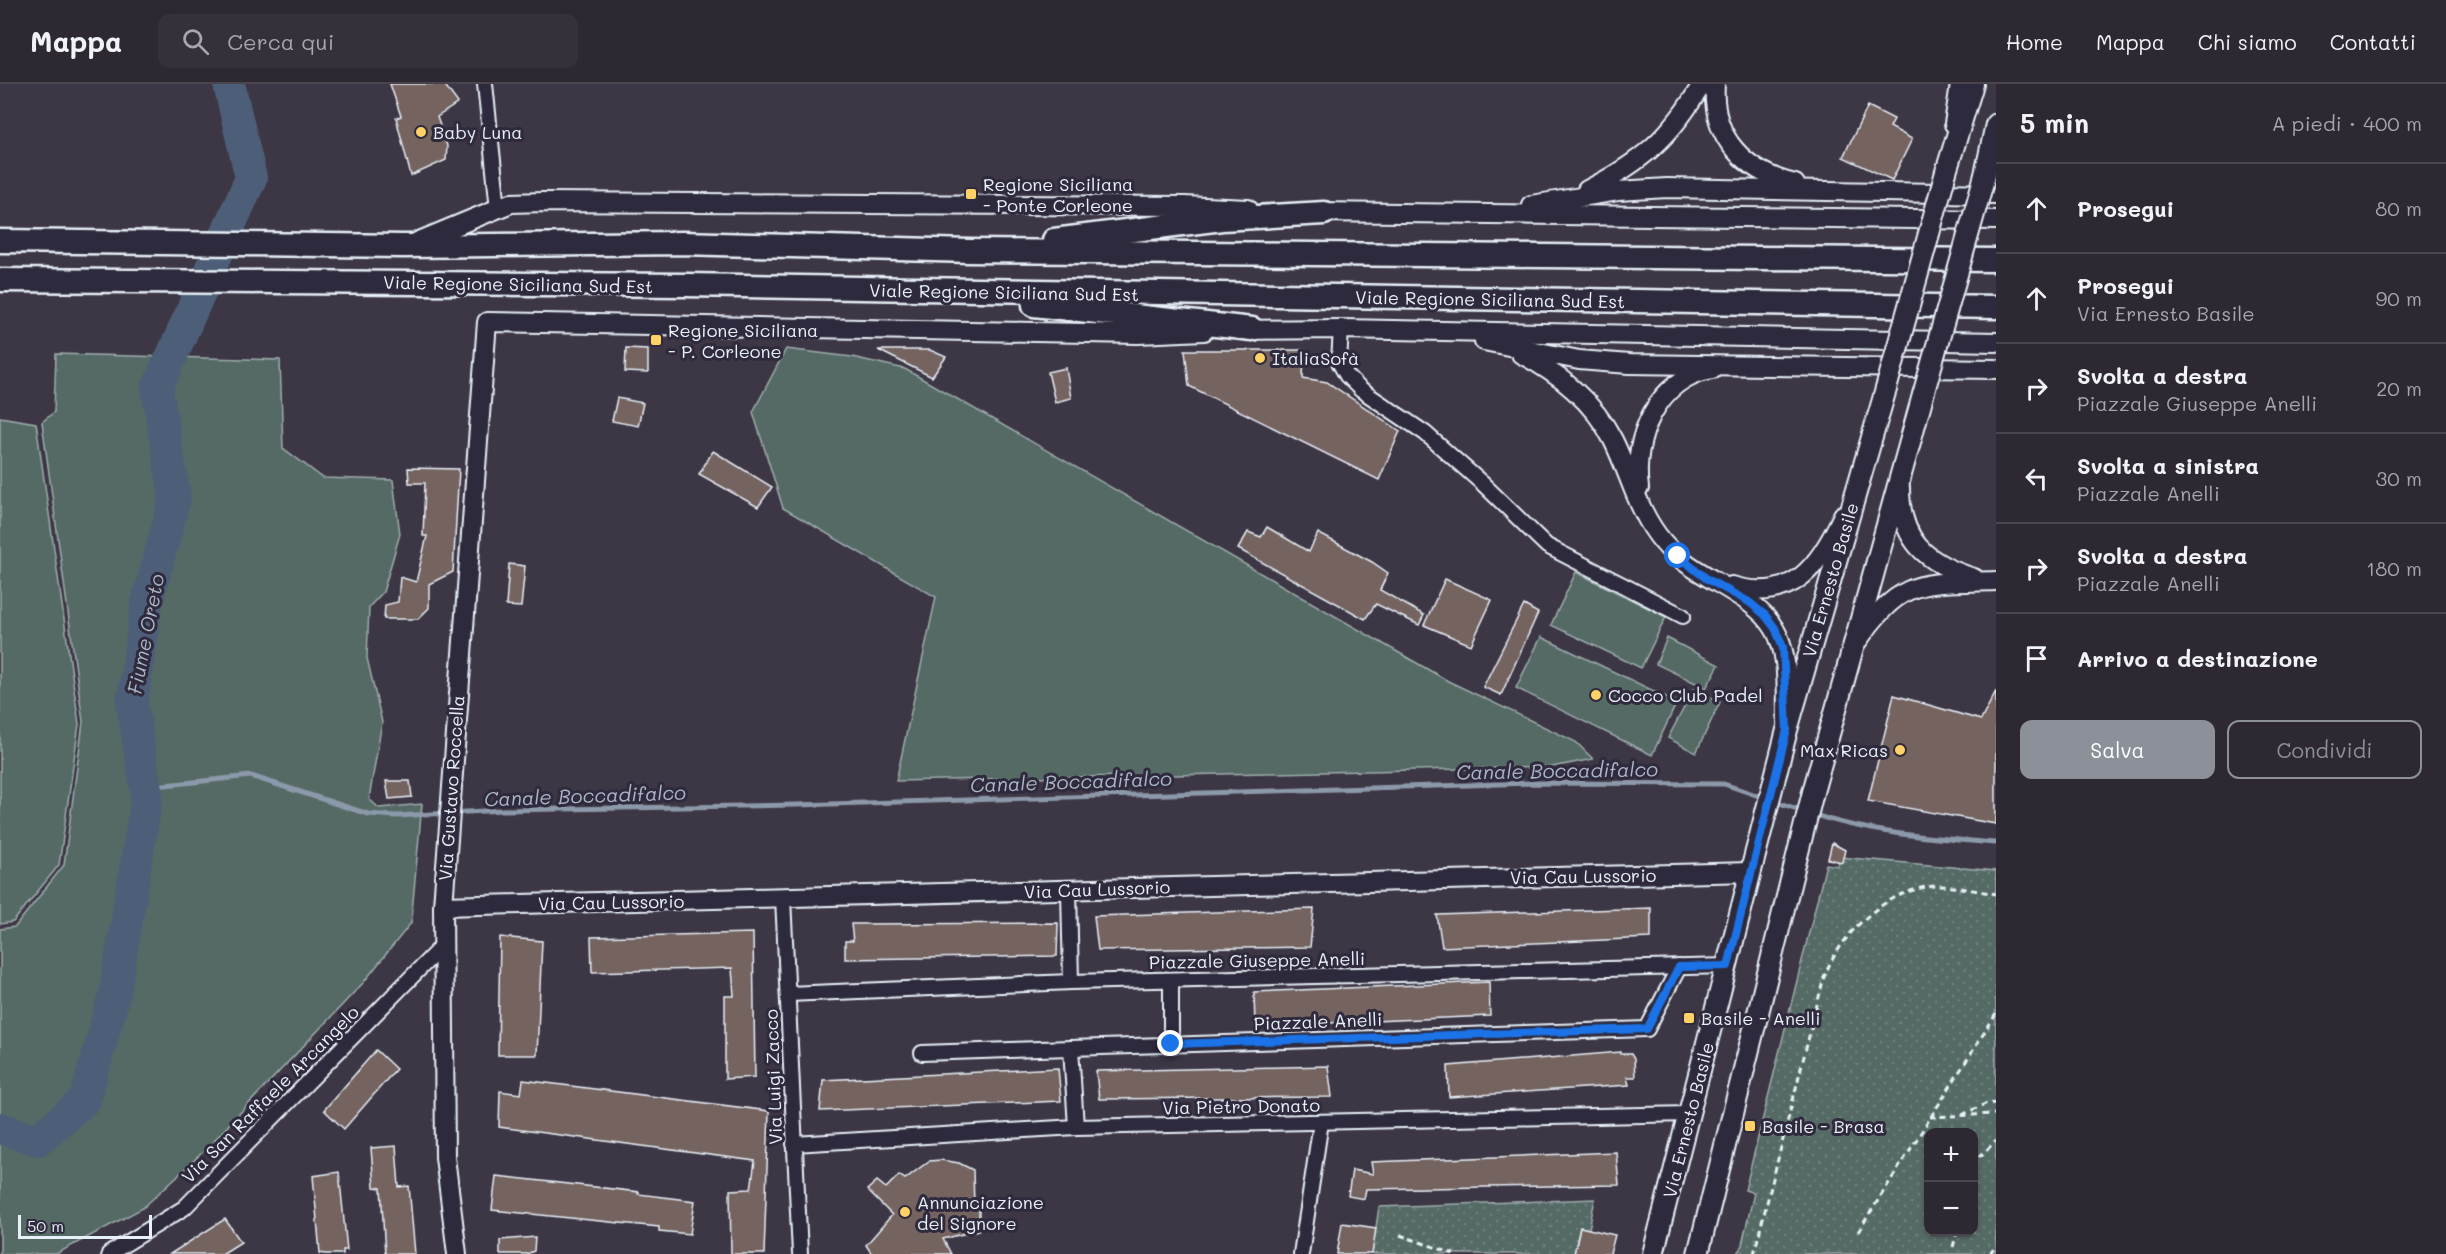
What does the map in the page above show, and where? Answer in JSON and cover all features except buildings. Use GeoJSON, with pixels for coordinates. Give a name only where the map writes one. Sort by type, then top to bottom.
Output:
{"type":"FeatureCollection","features":[{"type":"Feature","properties":{"kind":"main road","name":"Via Ernesto Basile"},"geometry":{"type":"LineString","coordinates":[[1653,1254],[1787,730],[1887,389],[1968,87]]}},
{"type":"Feature","properties":{"kind":"main road"},"geometry":{"type":"LineString","coordinates":[[1698,1254],[1800,841],[1985,175],[1996,124]]}},
{"type":"Feature","properties":{"kind":"main road"},"geometry":{"type":"LineString","coordinates":[[970,251],[1222,219],[1324,213]]}},
{"type":"Feature","properties":{"kind":"main road","name":"Viale Regione Siciliana Sud Est"},"geometry":{"type":"LineString","coordinates":[[6,240],[404,246],[682,243],[970,251],[1996,260]]}},
{"type":"Feature","properties":{"kind":"main road","name":"Viale Regione Siciliana Sud Est"},"geometry":{"type":"LineString","coordinates":[[4,282],[402,283],[1996,307]]}},
{"type":"Feature","properties":{"kind":"main road"},"geometry":{"type":"LineString","coordinates":[[892,291],[1252,329]]}},
{"type":"Feature","properties":{"kind":"street"},"geometry":{"type":"LineString","coordinates":[[485,84],[498,209]]}},
{"type":"Feature","properties":{"kind":"street"},"geometry":{"type":"LineString","coordinates":[[1570,199],[1613,177],[1656,147],[1684,116],[1702,84]]}},
{"type":"Feature","properties":{"kind":"street"},"geometry":{"type":"LineString","coordinates":[[1714,84],[1715,105],[1722,131],[1733,150],[1755,170],[1784,182],[1820,190]]}},
{"type":"Feature","properties":{"kind":"street"},"geometry":{"type":"LineString","coordinates":[[1985,175],[1996,143]]}},
{"type":"Feature","properties":{"kind":"street"},"geometry":{"type":"LineString","coordinates":[[1478,213],[1618,191],[1667,188],[1996,194]]}},
{"type":"Feature","properties":{"kind":"street","name":"Viale Regione Siciliana Sud Est"},"geometry":{"type":"LineString","coordinates":[[404,246],[449,230],[510,203],[631,201],[1184,206],[1324,213],[1996,220]]}},
{"type":"Feature","properties":{"kind":"street","name":"Viale Regione Siciliana Sud Est"},"geometry":{"type":"LineString","coordinates":[[487,322],[1138,334],[1252,329],[1341,329],[1996,342]]}},
{"type":"Feature","properties":{"kind":"street","name":"Via Gustavo Roccella"},"geometry":{"type":"LineString","coordinates":[[457,1254],[446,1157],[443,906],[449,798],[487,322]]}},
{"type":"Feature","properties":{"kind":"street"},"geometry":{"type":"LineString","coordinates":[[1341,329],[1339,362],[1347,376],[1361,390],[1425,433],[1483,484],[1547,546],[1683,616]]}},
{"type":"Feature","properties":{"kind":"street"},"geometry":{"type":"LineString","coordinates":[[1440,332],[1580,360],[1629,364],[1996,369]]}},
{"type":"Feature","properties":{"kind":"street"},"geometry":{"type":"LineString","coordinates":[[1504,345],[1563,380],[1598,416],[1613,440],[1642,508],[1664,543],[1707,579],[1749,602],[1775,628],[1783,647],[1787,730]]}},
{"type":"Feature","properties":{"kind":"street"},"geometry":{"type":"LineString","coordinates":[[1642,508],[1636,462],[1640,438],[1650,416],[1664,397],[1683,381],[1704,370],[1736,365]]}},
{"type":"Feature","properties":{"kind":"street"},"geometry":{"type":"LineString","coordinates":[[1707,579],[1744,590],[1775,590],[1791,584],[1807,573],[1822,556],[1861,475]]}},
{"type":"Feature","properties":{"kind":"street"},"geometry":{"type":"LineString","coordinates":[[1900,478],[1900,508],[1906,528],[1917,547],[1944,568],[1990,581]]}},
{"type":"Feature","properties":{"kind":"street"},"geometry":{"type":"LineString","coordinates":[[1852,650],[1888,602],[1906,590],[1932,584],[1990,581]]}},
{"type":"Feature","properties":{"kind":"street","name":"Via Cau Lussorio"},"geometry":{"type":"LineString","coordinates":[[443,906],[1751,872]]}},
{"type":"Feature","properties":{"kind":"street"},"geometry":{"type":"LineString","coordinates":[[1069,890],[1071,982]]}},
{"type":"Feature","properties":{"kind":"street","name":"Via Luigi Zacco"},"geometry":{"type":"LineString","coordinates":[[783,898],[800,1254]]}},
{"type":"Feature","properties":{"kind":"street","name":"Via San Raffaele Arcangelo"},"geometry":{"type":"LineString","coordinates":[[110,1254],[184,1208],[444,944]]}},
{"type":"Feature","properties":{"kind":"street","name":"Piazzale Giuseppe Anelli"},"geometry":{"type":"LineString","coordinates":[[788,994],[1071,982],[1728,966]]}},
{"type":"Feature","properties":{"kind":"street","name":"Piazzale Anelli"},"geometry":{"type":"LineString","coordinates":[[922,1053],[1647,1029],[1679,967]]}},
{"type":"Feature","properties":{"kind":"street"},"geometry":{"type":"LineString","coordinates":[[1171,980],[1171,1044]]}},
{"type":"Feature","properties":{"kind":"street"},"geometry":{"type":"LineString","coordinates":[[1071,1048],[1076,1127]]}},
{"type":"Feature","properties":{"kind":"street","name":"Via Pietro Donato"},"geometry":{"type":"LineString","coordinates":[[794,1144],[1076,1127],[1689,1114]]}},
{"type":"Feature","properties":{"kind":"street"},"geometry":{"type":"LineString","coordinates":[[1301,1254],[1321,1122]]}},
{"type":"Feature","properties":{"kind":"path"},"geometry":{"type":"LineString","coordinates":[[1754,1254],[1824,977],[1831,959],[1868,917],[1886,903],[1906,892],[1937,886],[1996,894]]}},
{"type":"Feature","properties":{"kind":"path"},"geometry":{"type":"LineString","coordinates":[[1858,1232],[1996,1014]]}},
{"type":"Feature","properties":{"kind":"path"},"geometry":{"type":"LineString","coordinates":[[1960,1116],[1985,1104],[1996,1103]]}},
{"type":"Feature","properties":{"kind":"path"},"geometry":{"type":"LineString","coordinates":[[1930,1117],[1996,1114]]}},
{"type":"Feature","properties":{"kind":"path"},"geometry":{"type":"LineString","coordinates":[[1978,1158],[1996,1141]]}},
{"type":"Feature","properties":{"kind":"path"},"geometry":{"type":"LineString","coordinates":[[1400,1235],[1454,1254]]}},
{"type":"Feature","properties":{"kind":"path"},"geometry":{"type":"LineString","coordinates":[[1953,1247],[1955,1236]]}},
{"type":"Feature","properties":{"kind":"path"},"geometry":{"type":"LineString","coordinates":[[1990,1254],[1996,1246]]}},
{"type":"Feature","properties":{"kind":"green space"},"geometry":{"type":"Polygon","coordinates":[[[786,349],[852,357],[905,369],[1448,681],[1576,742],[1593,759],[1552,767],[896,781],[936,597],[783,508],[753,412],[786,349]]]}},
{"type":"Feature","properties":{"kind":"green space"},"geometry":{"type":"Polygon","coordinates":[[[56,354],[280,360],[283,448],[323,478],[393,480],[400,534],[383,592],[369,607],[367,658],[382,722],[369,799],[379,808],[422,804],[411,923],[363,983],[205,1150],[143,1208],[56,1254],[0,1254],[0,929],[15,927],[64,865],[83,722],[42,422],[54,412],[56,354]]]}},
{"type":"Feature","properties":{"kind":"green space"},"geometry":{"type":"Polygon","coordinates":[[[0,417],[36,423],[79,724],[59,865],[13,922],[0,924],[0,417]]]}},
{"type":"Feature","properties":{"kind":"green space","name":"Cocco Club Padel"},"geometry":{"type":"Polygon","coordinates":[[[1576,572],[1666,617],[1641,668],[1551,625],[1576,572]]]}},
{"type":"Feature","properties":{"kind":"green space","name":"Cocco Club Padel"},"geometry":{"type":"Polygon","coordinates":[[[1541,637],[1677,702],[1652,755],[1516,688],[1541,637]]]}},
{"type":"Feature","properties":{"kind":"green space","name":"Cocco Club Padel"},"geometry":{"type":"Polygon","coordinates":[[[1667,638],[1719,665],[1706,688],[1656,664],[1667,638]]]}},
{"type":"Feature","properties":{"kind":"green space","name":"Cocco Club Padel"},"geometry":{"type":"Polygon","coordinates":[[[1694,689],[1720,702],[1696,753],[1668,738],[1694,689]]]}},
{"type":"Feature","properties":{"kind":"green space"},"geometry":{"type":"Polygon","coordinates":[[[1839,857],[1996,871],[1996,1254],[1737,1254],[1741,1249],[1754,1193],[1745,1190],[1826,864],[1838,866],[1839,857]]]}},
{"type":"Feature","properties":{"kind":"green space"},"geometry":{"type":"Polygon","coordinates":[[[1595,1199],[1589,1229],[1580,1228],[1574,1254],[1372,1254],[1379,1207],[1595,1199]]]}},
{"type":"Feature","properties":{"kind":"waterway","name":"Fiume Oreto"},"geometry":{"type":"LineString","coordinates":[[0,1128],[38,1140],[85,1100],[115,992],[147,796],[132,703],[147,603],[175,498],[157,389],[251,178],[229,84]]}},
{"type":"Feature","properties":{"kind":"waterway","name":"Canale Boccadifalco"},"geometry":{"type":"LineString","coordinates":[[146,787],[251,776],[368,814],[396,816],[503,810],[796,805],[1537,783],[1724,784],[1803,811]]}},
{"type":"Feature","properties":{"kind":"waterway","name":"Canale Boccadifalco"},"geometry":{"type":"LineString","coordinates":[[1812,814],[1880,831],[1996,843]]}},
{"type":"Feature","properties":{"kind":"place","name":"Baby Luna"},"geometry":{"type":"Point","coordinates":[421,132]}},
{"type":"Feature","properties":{"kind":"place","name":"Regione Siciliana - Ponte Corleone"},"geometry":{"type":"Point","coordinates":[971,194]}},
{"type":"Feature","properties":{"kind":"place","name":"Regione Siciliana - P. Corleone"},"geometry":{"type":"Point","coordinates":[656,340]}},
{"type":"Feature","properties":{"kind":"place","name":"ItaliaSofà"},"geometry":{"type":"Point","coordinates":[1260,358]}},
{"type":"Feature","properties":{"kind":"place","name":"Cocco Club Padel"},"geometry":{"type":"Point","coordinates":[1596,695]}},
{"type":"Feature","properties":{"kind":"place","name":"Max Ricas"},"geometry":{"type":"Point","coordinates":[1900,750]}},
{"type":"Feature","properties":{"kind":"place","name":"Basile - Anelli"},"geometry":{"type":"Point","coordinates":[1689,1018]}},
{"type":"Feature","properties":{"kind":"place","name":"Basile - Brasa"},"geometry":{"type":"Point","coordinates":[1750,1126]}},
{"type":"Feature","properties":{"kind":"place","name":"Annunciazione del Signore"},"geometry":{"type":"Point","coordinates":[905,1212]}},
{"type":"Feature","properties":{"kind":"route"},"geometry":{"type":"LineString","coordinates":[[1171,1044],[1647,1029],[1679,967],[1728,966],[1787,730],[1783,647],[1775,628],[1765,615],[1749,602],[1707,579],[1678,556]]}}]}
